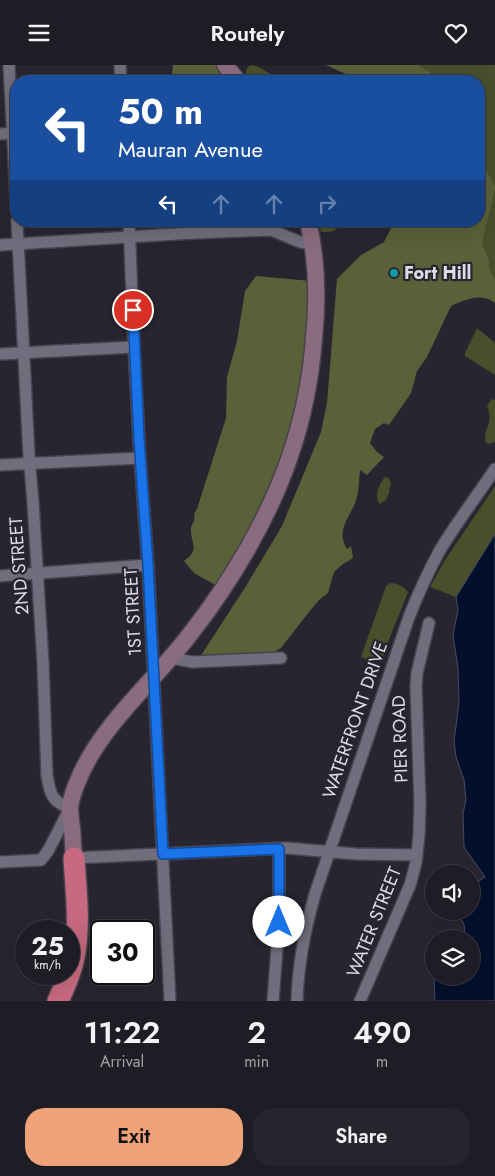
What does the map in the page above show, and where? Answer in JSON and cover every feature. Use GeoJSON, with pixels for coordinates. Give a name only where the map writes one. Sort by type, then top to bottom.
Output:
{"type":"FeatureCollection","features":[{"type":"Feature","properties":{"kind":"highway"},"geometry":{"type":"LineString","coordinates":[[58,1001],[69,976],[76,950],[77,918],[74,858]]}},
{"type":"Feature","properties":{"kind":"main road"},"geometry":{"type":"LineString","coordinates":[[225,65],[233,75]]}},
{"type":"Feature","properties":{"kind":"main road"},"geometry":{"type":"LineString","coordinates":[[74,858],[70,808],[85,765],[108,730],[153,677],[172,658],[213,604],[236,569],[274,497],[290,456],[302,414],[311,369],[317,312],[316,269],[309,227]]}},
{"type":"Feature","properties":{"kind":"street","name":"2ND STREET"},"geometry":{"type":"LineString","coordinates":[[17,227],[43,663],[47,776],[49,789],[54,799],[61,805],[70,808]]}},
{"type":"Feature","properties":{"kind":"street","name":"1ST STREET"},"geometry":{"type":"LineString","coordinates":[[129,227],[134,347],[148,565],[170,1001]]}},
{"type":"Feature","properties":{"kind":"street"},"geometry":{"type":"LineString","coordinates":[[271,230],[274,227]]}},
{"type":"Feature","properties":{"kind":"street"},"geometry":{"type":"LineString","coordinates":[[0,245],[271,230],[300,242],[312,244]]}},
{"type":"Feature","properties":{"kind":"street"},"geometry":{"type":"LineString","coordinates":[[0,354],[134,347]]}},
{"type":"Feature","properties":{"kind":"street"},"geometry":{"type":"LineString","coordinates":[[0,465],[140,458]]}},
{"type":"Feature","properties":{"kind":"street","name":"WATERFRONT DRIVE"},"geometry":{"type":"LineString","coordinates":[[297,1001],[298,975],[307,924],[318,883],[407,623],[429,571],[445,542],[495,469]]}},
{"type":"Feature","properties":{"kind":"street"},"geometry":{"type":"LineString","coordinates":[[0,576],[148,565]]}},
{"type":"Feature","properties":{"kind":"street","name":"PIER ROAD"},"geometry":{"type":"LineString","coordinates":[[418,855],[420,797],[416,687],[417,673],[429,623]]}},
{"type":"Feature","properties":{"kind":"street"},"geometry":{"type":"LineString","coordinates":[[172,658],[192,663],[281,658]]}},
{"type":"Feature","properties":{"kind":"street"},"geometry":{"type":"LineString","coordinates":[[0,862],[41,860],[48,851],[70,808]]}},
{"type":"Feature","properties":{"kind":"street"},"geometry":{"type":"LineString","coordinates":[[273,1001],[279,922],[279,849]]}},
{"type":"Feature","properties":{"kind":"street"},"geometry":{"type":"LineString","coordinates":[[74,858],[279,849],[303,849],[356,854],[418,855]]}},
{"type":"Feature","properties":{"kind":"street","name":"WATER STREET"},"geometry":{"type":"LineString","coordinates":[[360,1001],[410,885],[418,855]]}},
{"type":"Feature","properties":{"kind":"green space"},"geometry":{"type":"Polygon","coordinates":[[[173,65],[225,65],[232,75],[173,75],[173,65]]]}},
{"type":"Feature","properties":{"kind":"green space"},"geometry":{"type":"Polygon","coordinates":[[[251,65],[257,66],[273,75],[247,75],[247,68],[251,65]]]}},
{"type":"Feature","properties":{"kind":"green space"},"geometry":{"type":"Polygon","coordinates":[[[326,65],[419,65],[432,75],[348,75],[326,65]]]}},
{"type":"Feature","properties":{"kind":"green space"},"geometry":{"type":"Polygon","coordinates":[[[419,65],[495,65],[495,185],[485,168],[485,75],[432,75],[419,65]]]}},
{"type":"Feature","properties":{"kind":"green space"},"geometry":{"type":"Polygon","coordinates":[[[485,168],[495,185],[482,244],[489,259],[489,268],[495,279],[495,303],[484,298],[473,298],[451,306],[427,357],[417,371],[411,393],[389,425],[384,423],[375,429],[370,443],[384,457],[367,475],[360,470],[355,504],[343,529],[344,542],[347,549],[351,546],[353,558],[334,572],[328,593],[319,600],[281,648],[274,652],[200,657],[282,526],[321,432],[327,403],[337,279],[361,255],[384,242],[392,227],[485,227],[485,168]]]}},
{"type":"Feature","properties":{"kind":"green space"},"geometry":{"type":"Polygon","coordinates":[[[495,190],[495,279],[489,268],[489,259],[482,244],[495,190]]]}},
{"type":"Feature","properties":{"kind":"green space"},"geometry":{"type":"Polygon","coordinates":[[[320,227],[338,227],[331,232],[321,232],[320,227]]]}},
{"type":"Feature","properties":{"kind":"green space"},"geometry":{"type":"Polygon","coordinates":[[[256,276],[311,281],[304,382],[270,500],[217,586],[194,573],[184,561],[193,550],[191,527],[226,418],[227,377],[237,341],[245,291],[256,276]]]}},
{"type":"Feature","properties":{"kind":"green space"},"geometry":{"type":"Polygon","coordinates":[[[477,328],[495,343],[495,375],[465,356],[477,328]]]}},
{"type":"Feature","properties":{"kind":"green space"},"geometry":{"type":"Polygon","coordinates":[[[492,399],[495,400],[495,442],[488,444],[485,438],[490,418],[487,406],[492,399]]]}},
{"type":"Feature","properties":{"kind":"green space"},"geometry":{"type":"Polygon","coordinates":[[[385,477],[390,481],[390,491],[386,500],[379,504],[378,490],[385,477]]]}},
{"type":"Feature","properties":{"kind":"green space"},"geometry":{"type":"Polygon","coordinates":[[[495,486],[495,534],[456,597],[430,587],[445,560],[495,486]]]}},
{"type":"Feature","properties":{"kind":"green space"},"geometry":{"type":"Polygon","coordinates":[[[390,583],[400,585],[408,592],[382,659],[377,662],[361,657],[386,586],[390,583]]]}},
{"type":"Feature","properties":{"kind":"water"},"geometry":{"type":"Polygon","coordinates":[[[495,534],[495,1001],[435,1001],[434,985],[480,985],[480,930],[465,930],[461,920],[480,920],[480,880],[485,877],[480,870],[480,865],[477,865],[464,847],[463,814],[466,799],[464,780],[456,757],[454,741],[459,703],[458,668],[453,635],[458,610],[456,597],[495,534]]]}},
{"type":"Feature","properties":{"kind":"place","name":"Fort Hill"},"geometry":{"type":"Point","coordinates":[394,273]}},
{"type":"Feature","properties":{"kind":"route"},"geometry":{"type":"LineString","coordinates":[[133,310],[163,854],[279,849],[279,922]]}}]}
